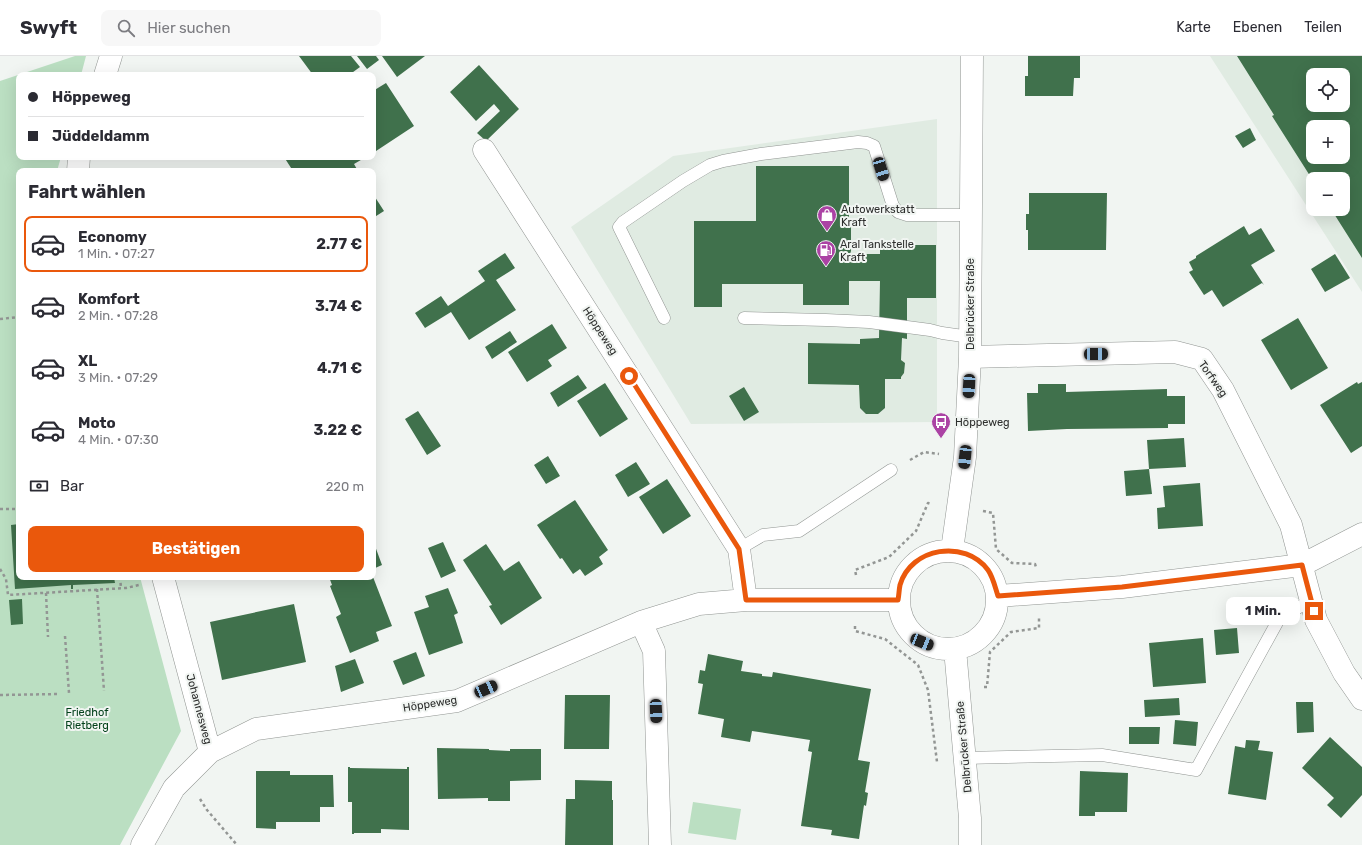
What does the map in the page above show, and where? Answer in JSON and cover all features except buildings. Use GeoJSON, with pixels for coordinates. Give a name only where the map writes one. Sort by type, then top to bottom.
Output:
{"type":"FeatureCollection","features":[{"type":"Feature","properties":{"kind":"street"},"geometry":{"type":"LineString","coordinates":[[106,72],[111,56]]}},
{"type":"Feature","properties":{"kind":"street","name":"Delbrücker Straße"},"geometry":{"type":"LineString","coordinates":[[952,550],[965,457],[970,347],[972,56]]}},
{"type":"Feature","properties":{"kind":"street","name":"Höppeweg"},"geometry":{"type":"LineString","coordinates":[[484,150],[739,549],[746,600]]}},
{"type":"Feature","properties":{"kind":"street","name":"Torfweg"},"geometry":{"type":"LineString","coordinates":[[970,347],[1175,352],[1202,359],[1223,390],[1291,525],[1316,620],[1344,673],[1362,699]]}},
{"type":"Feature","properties":{"kind":"street"},"geometry":{"type":"LineString","coordinates":[[998,596],[1122,587],[1302,565],[1362,534]]}},
{"type":"Feature","properties":{"kind":"street"},"geometry":{"type":"LineString","coordinates":[[952,550],[966,553],[978,560],[988,570],[994,582],[998,596],[996,611],[991,625],[982,636],[969,645],[955,649],[938,648],[922,642],[910,631],[901,617],[898,600],[900,584],[908,570],[920,558],[935,552],[952,550]]}},
{"type":"Feature","properties":{"kind":"street","name":"Johannesweg"},"geometry":{"type":"LineString","coordinates":[[142,845],[174,788],[210,752],[164,580]]}},
{"type":"Feature","properties":{"kind":"street","name":"Höppeweg"},"geometry":{"type":"LineString","coordinates":[[210,752],[256,729],[457,702],[641,622],[699,604],[746,600],[898,600]]}},
{"type":"Feature","properties":{"kind":"street"},"geometry":{"type":"LineString","coordinates":[[641,622],[654,651],[660,845]]}},
{"type":"Feature","properties":{"kind":"street","name":"Delbrücker Straße"},"geometry":{"type":"LineString","coordinates":[[955,649],[970,818],[970,845]]}},
{"type":"Feature","properties":{"kind":"lane"},"geometry":{"type":"LineString","coordinates":[[664,318],[619,227],[623,222],[683,181],[710,165],[761,154],[858,142],[867,143],[874,146],[893,206],[898,212],[907,215],[971,215]]}},
{"type":"Feature","properties":{"kind":"lane"},"geometry":{"type":"LineString","coordinates":[[744,318],[868,322],[930,330],[942,333],[970,347]]}},
{"type":"Feature","properties":{"kind":"lane"},"geometry":{"type":"LineString","coordinates":[[739,549],[763,535],[799,531],[891,470]]}},
{"type":"Feature","properties":{"kind":"lane"},"geometry":{"type":"LineString","coordinates":[[964,758],[1102,755],[1196,770],[1280,616],[1311,601]]}},
{"type":"Feature","properties":{"kind":"path"},"geometry":{"type":"LineString","coordinates":[[0,319],[16,317]]}},
{"type":"Feature","properties":{"kind":"path"},"geometry":{"type":"LineString","coordinates":[[891,470],[924,452],[965,457]]}},
{"type":"Feature","properties":{"kind":"path"},"geometry":{"type":"LineString","coordinates":[[0,509],[16,509]]}},
{"type":"Feature","properties":{"kind":"path"},"geometry":{"type":"LineString","coordinates":[[0,569],[6,579],[8,595],[121,588],[155,580]]}},
{"type":"Feature","properties":{"kind":"path"},"geometry":{"type":"LineString","coordinates":[[120,580],[121,588]]}},
{"type":"Feature","properties":{"kind":"path"},"geometry":{"type":"LineString","coordinates":[[97,589],[104,691]]}},
{"type":"Feature","properties":{"kind":"path"},"geometry":{"type":"LineString","coordinates":[[46,593],[48,637]]}},
{"type":"Feature","properties":{"kind":"path"},"geometry":{"type":"LineString","coordinates":[[65,636],[69,693]]}},
{"type":"Feature","properties":{"kind":"path"},"geometry":{"type":"LineString","coordinates":[[918,665],[928,690]]}},
{"type":"Feature","properties":{"kind":"path"},"geometry":{"type":"LineString","coordinates":[[0,695],[59,694]]}},
{"type":"Feature","properties":{"kind":"path"},"geometry":{"type":"LineString","coordinates":[[185,776],[207,810],[237,845]]}},
{"type":"Feature","properties":{"kind":"shaded area"},"geometry":{"type":"Polygon","coordinates":[[[1210,56],[1362,56],[1362,292],[1313,216],[1350,216],[1350,172],[1306,172],[1306,205],[1210,56]]]}},
{"type":"Feature","properties":{"kind":"shaded area"},"geometry":{"type":"Polygon","coordinates":[[[937,119],[937,422],[691,424],[571,227],[673,156],[937,119]]]}},
{"type":"Feature","properties":{"kind":"green space","name":"Friedhof Rietberg"},"geometry":{"type":"Polygon","coordinates":[[[75,56],[86,56],[82,72],[27,72],[75,56]]]}},
{"type":"Feature","properties":{"kind":"green space","name":"Friedhof Rietberg"},"geometry":{"type":"Polygon","coordinates":[[[16,76],[16,160],[60,160],[58,168],[16,168],[16,580],[141,580],[181,731],[120,845],[0,845],[0,81],[16,76]]]}},
{"type":"Feature","properties":{"kind":"green space"},"geometry":{"type":"Polygon","coordinates":[[[693,802],[741,809],[736,840],[688,833],[693,802]]]}},
{"type":"Feature","properties":{"kind":"place","name":"Autowerkstatt Kraft"},"geometry":{"type":"Point","coordinates":[827,232]}},
{"type":"Feature","properties":{"kind":"place","name":"Aral Tankstelle Kraft"},"geometry":{"type":"Point","coordinates":[826,267]}},
{"type":"Feature","properties":{"kind":"place","name":"Höppeweg"},"geometry":{"type":"Point","coordinates":[941,439]}},
{"type":"Feature","properties":{"kind":"route"},"geometry":{"type":"LineString","coordinates":[[629,376],[739,549],[746,600],[898,600],[900,584],[908,570],[920,558],[935,552],[952,550],[966,553],[978,560],[988,570],[994,582],[998,596],[1122,587],[1302,565],[1314,611]]}}]}
